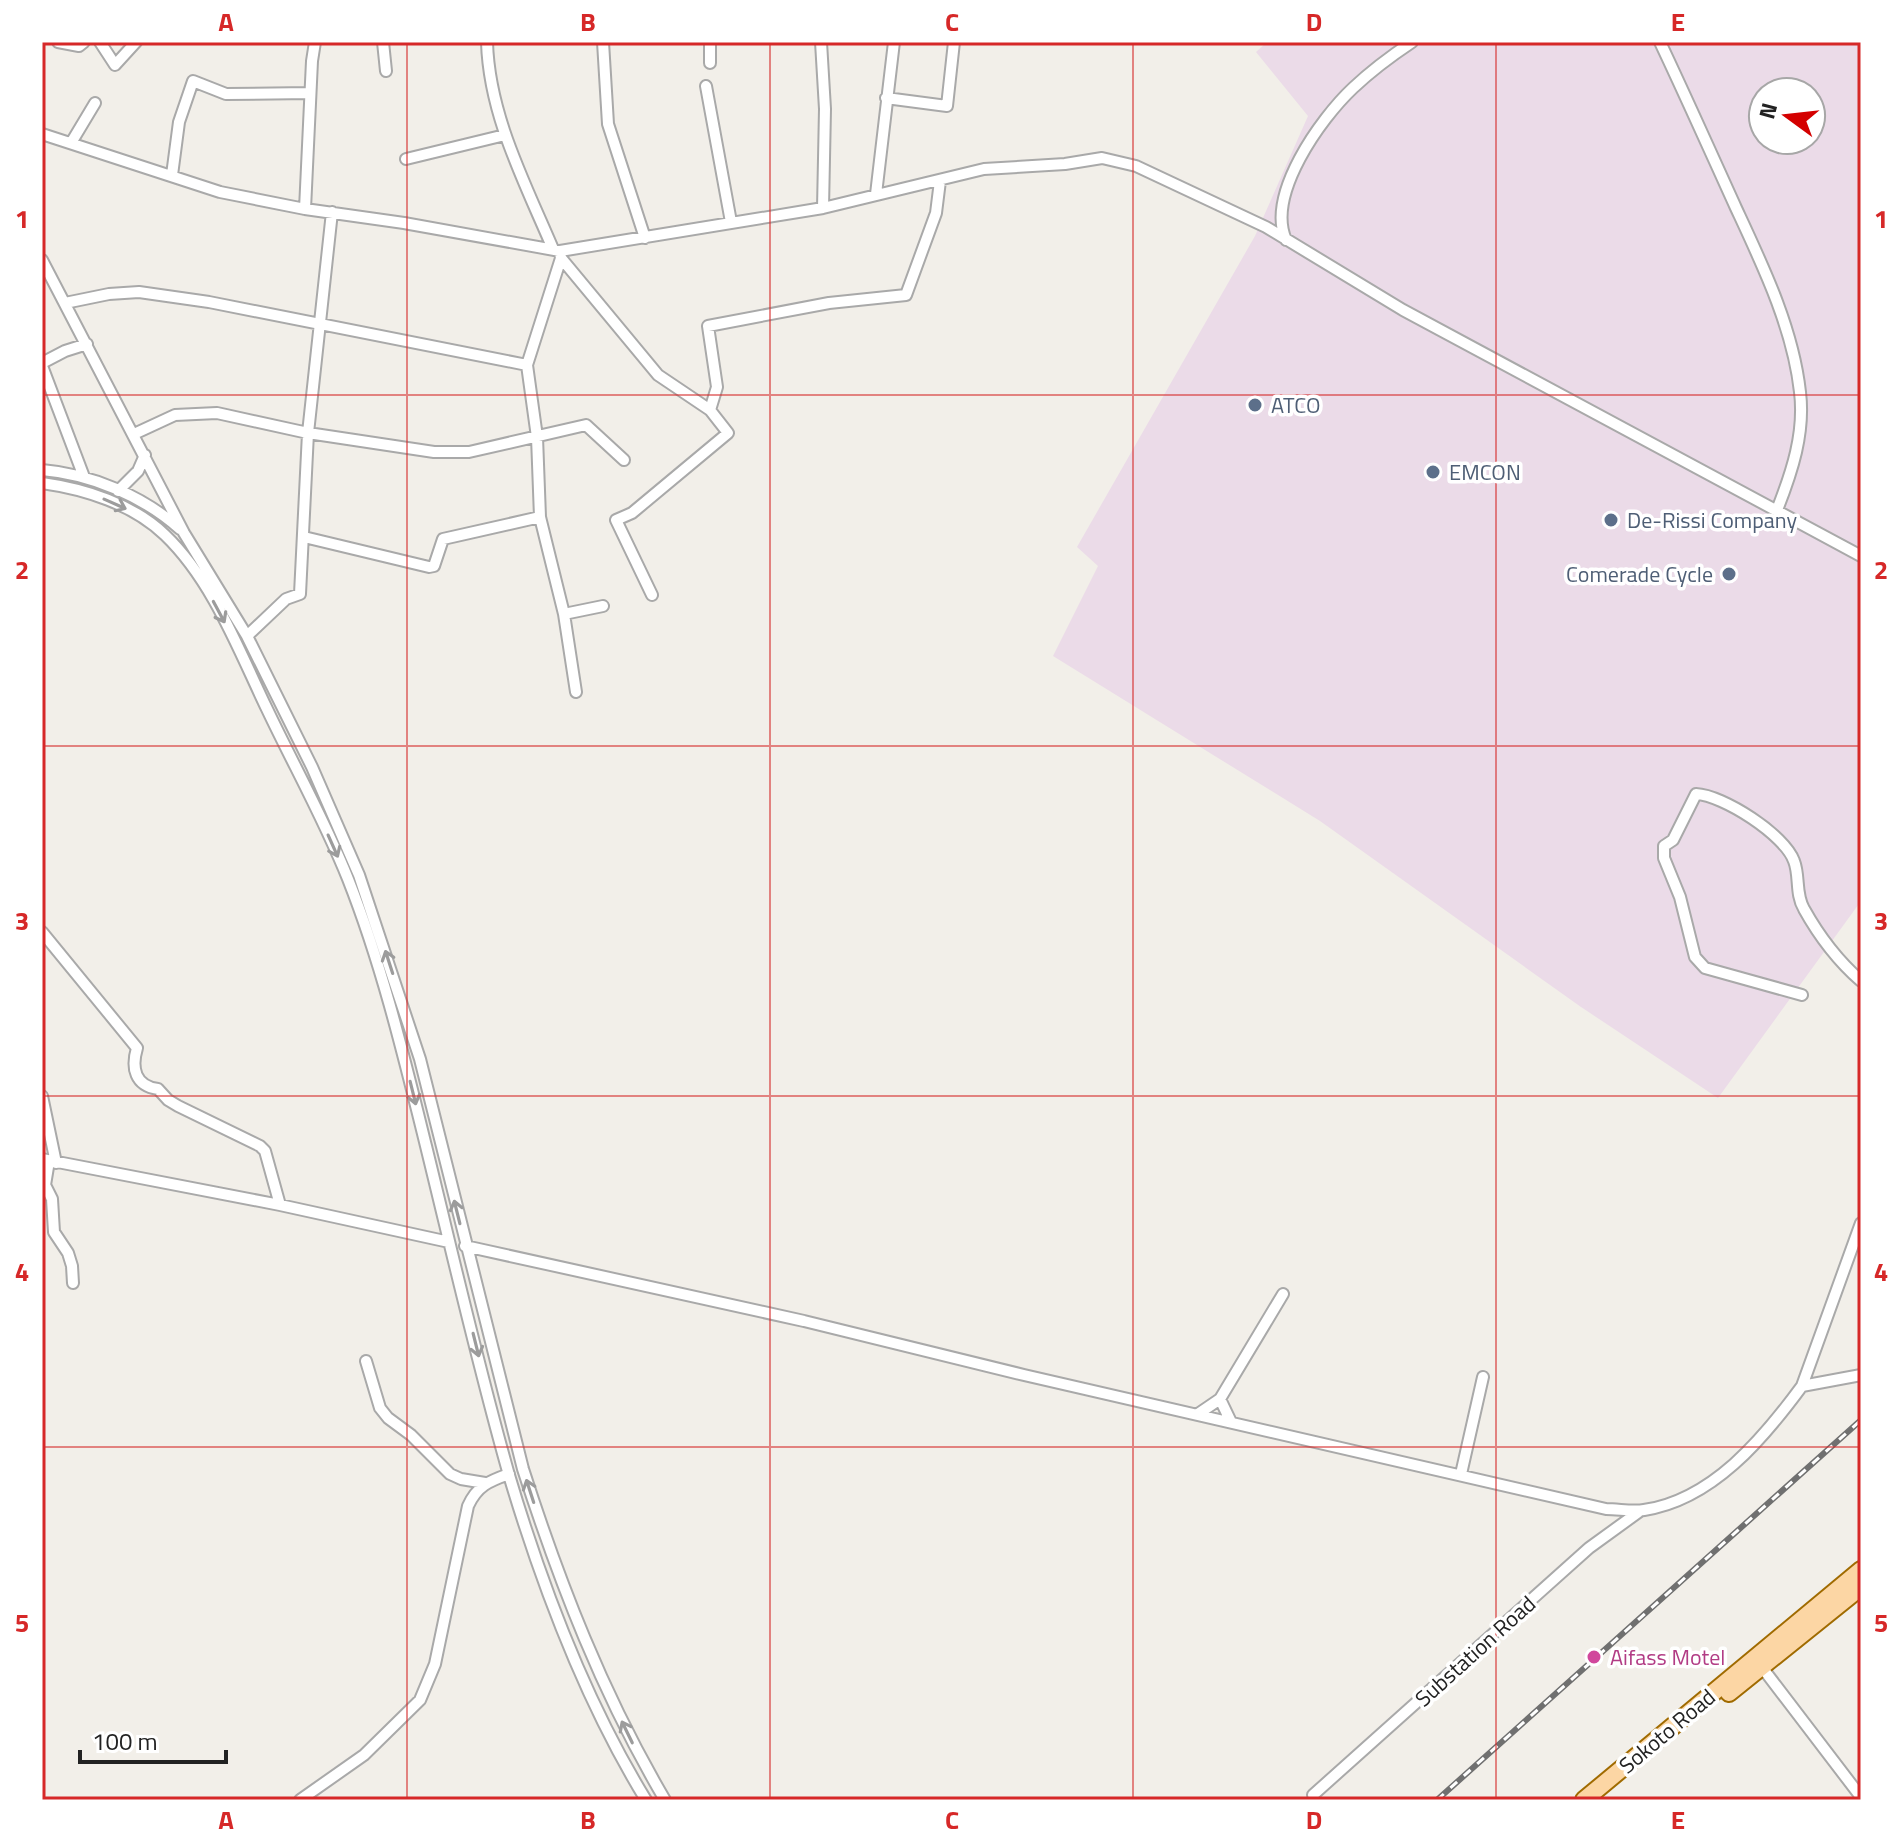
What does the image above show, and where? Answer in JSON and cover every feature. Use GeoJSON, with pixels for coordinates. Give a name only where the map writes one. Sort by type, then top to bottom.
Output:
{"type":"FeatureCollection","features":[{"type":"Feature","properties":{"kind":"main road","name":"Sokoto Road"},"geometry":{"type":"LineString","coordinates":[[1584,1800],[1861,1570]]}},
{"type":"Feature","properties":{"kind":"main road","name":"Sokoto Road"},"geometry":{"type":"LineString","coordinates":[[1602,1800],[1761,1666],[1861,1587]]}},
{"type":"Feature","properties":{"kind":"street"},"geometry":{"type":"LineString","coordinates":[[58,42],[79,46],[84,42]]}},
{"type":"Feature","properties":{"kind":"street"},"geometry":{"type":"LineString","coordinates":[[100,42],[115,65],[136,42]]}},
{"type":"Feature","properties":{"kind":"street"},"geometry":{"type":"LineString","coordinates":[[305,209],[315,42]]}},
{"type":"Feature","properties":{"kind":"street"},"geometry":{"type":"LineString","coordinates":[[383,42],[386,71]]}},
{"type":"Feature","properties":{"kind":"street"},"geometry":{"type":"LineString","coordinates":[[487,42],[492,89],[505,135],[558,253],[658,375],[710,410],[728,433],[632,513],[616,520],[652,595]]}},
{"type":"Feature","properties":{"kind":"street"},"geometry":{"type":"LineString","coordinates":[[603,42],[608,124],[645,238]]}},
{"type":"Feature","properties":{"kind":"street"},"geometry":{"type":"LineString","coordinates":[[710,42],[710,63]]}},
{"type":"Feature","properties":{"kind":"street"},"geometry":{"type":"LineString","coordinates":[[821,42],[825,109],[823,208]]}},
{"type":"Feature","properties":{"kind":"street"},"geometry":{"type":"LineString","coordinates":[[876,194],[894,42]]}},
{"type":"Feature","properties":{"kind":"street"},"geometry":{"type":"LineString","coordinates":[[886,98],[947,106],[954,42]]}},
{"type":"Feature","properties":{"kind":"street"},"geometry":{"type":"LineString","coordinates":[[1286,240],[1280,227],[1281,201],[1300,158],[1350,91],[1412,42]]}},
{"type":"Feature","properties":{"kind":"street"},"geometry":{"type":"LineString","coordinates":[[1660,42],[1765,272],[1794,359],[1800,394],[1800,433],[1793,471],[1777,510]]}},
{"type":"Feature","properties":{"kind":"street"},"geometry":{"type":"LineString","coordinates":[[172,175],[179,122],[193,81],[226,94],[310,93]]}},
{"type":"Feature","properties":{"kind":"street"},"geometry":{"type":"LineString","coordinates":[[706,86],[731,222]]}},
{"type":"Feature","properties":{"kind":"street"},"geometry":{"type":"LineString","coordinates":[[71,143],[95,103]]}},
{"type":"Feature","properties":{"kind":"street"},"geometry":{"type":"LineString","coordinates":[[42,134],[220,192],[558,253],[823,208],[984,169],[1065,164],[1102,158],[1152,173],[1243,215],[1417,317],[1861,556]]}},
{"type":"Feature","properties":{"kind":"street"},"geometry":{"type":"LineString","coordinates":[[406,159],[505,135]]}},
{"type":"Feature","properties":{"kind":"street"},"geometry":{"type":"LineString","coordinates":[[710,410],[717,387],[708,326],[829,303],[906,295],[936,213],[940,181]]}},
{"type":"Feature","properties":{"kind":"street"},"geometry":{"type":"LineString","coordinates":[[247,636],[286,599],[300,594],[308,433],[332,212]]}},
{"type":"Feature","properties":{"kind":"street"},"geometry":{"type":"LineString","coordinates":[[558,253],[527,365],[537,437],[540,517],[564,614],[576,692]]}},
{"type":"Feature","properties":{"kind":"street"},"geometry":{"type":"LineString","coordinates":[[42,260],[184,533],[247,636],[312,767],[359,875],[420,1059],[523,1469],[565,1595],[619,1716],[665,1800]]}},
{"type":"Feature","properties":{"kind":"street"},"geometry":{"type":"LineString","coordinates":[[65,303],[109,294],[139,292],[252,309],[527,365]]}},
{"type":"Feature","properties":{"kind":"street"},"geometry":{"type":"LineString","coordinates":[[84,477],[42,364],[65,351],[87,344]]}},
{"type":"Feature","properties":{"kind":"street"},"geometry":{"type":"LineString","coordinates":[[134,434],[175,415],[217,413],[308,433],[434,452],[469,452],[586,425],[624,460]]}},
{"type":"Feature","properties":{"kind":"street"},"geometry":{"type":"LineString","coordinates":[[118,491],[138,471],[145,455]]}},
{"type":"Feature","properties":{"kind":"street"},"geometry":{"type":"LineString","coordinates":[[42,470],[84,477],[118,491],[154,510],[184,533]]}},
{"type":"Feature","properties":{"kind":"street"},"geometry":{"type":"LineString","coordinates":[[42,483],[96,496],[146,520],[176,547],[217,608],[348,880],[407,1067],[509,1474],[542,1577],[601,1715],[646,1800]]}},
{"type":"Feature","properties":{"kind":"street"},"geometry":{"type":"LineString","coordinates":[[304,537],[429,567],[434,566],[443,539],[540,517]]}},
{"type":"Feature","properties":{"kind":"street"},"geometry":{"type":"LineString","coordinates":[[564,614],[603,606]]}},
{"type":"Feature","properties":{"kind":"street"},"geometry":{"type":"LineString","coordinates":[[1802,995],[1705,968],[1695,957],[1680,897],[1664,858],[1664,846],[1673,840],[1696,794],[1706,794],[1782,840],[1794,859],[1804,910],[1829,950],[1861,981]]}},
{"type":"Feature","properties":{"kind":"street"},"geometry":{"type":"LineString","coordinates":[[42,933],[137,1048],[133,1060],[136,1078],[146,1087],[158,1089],[178,1106],[260,1146],[265,1151],[280,1205]]}},
{"type":"Feature","properties":{"kind":"street"},"geometry":{"type":"LineString","coordinates":[[42,1096],[49,1161],[45,1185],[52,1199],[54,1232],[68,1253],[73,1283]]}},
{"type":"Feature","properties":{"kind":"street"},"geometry":{"type":"LineString","coordinates":[[49,1161],[114,1171],[152,1182],[280,1205],[449,1242]]}},
{"type":"Feature","properties":{"kind":"street"},"geometry":{"type":"LineString","coordinates":[[465,1246],[804,1321],[1606,1509],[1640,1511],[1668,1505],[1699,1492],[1727,1471],[1788,1406],[1802,1386],[1861,1223]]}},
{"type":"Feature","properties":{"kind":"street"},"geometry":{"type":"LineString","coordinates":[[1198,1414],[1220,1399],[1283,1294]]}},
{"type":"Feature","properties":{"kind":"street"},"geometry":{"type":"LineString","coordinates":[[366,1361],[380,1408],[388,1418],[411,1435],[450,1474],[485,1483]]}},
{"type":"Feature","properties":{"kind":"street"},"geometry":{"type":"LineString","coordinates":[[1802,1386],[1861,1375]]}},
{"type":"Feature","properties":{"kind":"street"},"geometry":{"type":"LineString","coordinates":[[1461,1474],[1483,1377]]}},
{"type":"Feature","properties":{"kind":"street"},"geometry":{"type":"LineString","coordinates":[[1220,1399],[1231,1422]]}},
{"type":"Feature","properties":{"kind":"street"},"geometry":{"type":"LineString","coordinates":[[496,1422],[510,1420]]}},
{"type":"Feature","properties":{"kind":"street"},"geometry":{"type":"LineString","coordinates":[[300,1800],[364,1755],[420,1700],[435,1664],[468,1506],[474,1492],[485,1483],[509,1474]]}},
{"type":"Feature","properties":{"kind":"street","name":"Substation Road"},"geometry":{"type":"LineString","coordinates":[[1313,1795],[1589,1548],[1640,1511]]}},
{"type":"Feature","properties":{"kind":"street"},"geometry":{"type":"LineString","coordinates":[[1761,1666],[1861,1797]]}},
{"type":"Feature","properties":{"kind":"shaded area"},"geometry":{"type":"Polygon","coordinates":[[[1267,42],[1861,42],[1861,901],[1718,1098],[1581,1007],[1320,821],[1053,656],[1098,566],[1077,547],[1255,236],[1308,116],[1256,52],[1267,42]]]}},
{"type":"Feature","properties":{"kind":"railway"},"geometry":{"type":"LineString","coordinates":[[1437,1800],[1861,1420]]}},
{"type":"Feature","properties":{"kind":"place","name":"ATCO"},"geometry":{"type":"Point","coordinates":[1255,405]}},
{"type":"Feature","properties":{"kind":"place","name":"EMCON"},"geometry":{"type":"Point","coordinates":[1433,472]}},
{"type":"Feature","properties":{"kind":"place","name":"De-Rissi Company"},"geometry":{"type":"Point","coordinates":[1611,520]}},
{"type":"Feature","properties":{"kind":"place","name":"Comerade Cycle"},"geometry":{"type":"Point","coordinates":[1729,574]}},
{"type":"Feature","properties":{"kind":"place","name":"Aifass Motel"},"geometry":{"type":"Point","coordinates":[1594,1657]}}]}
